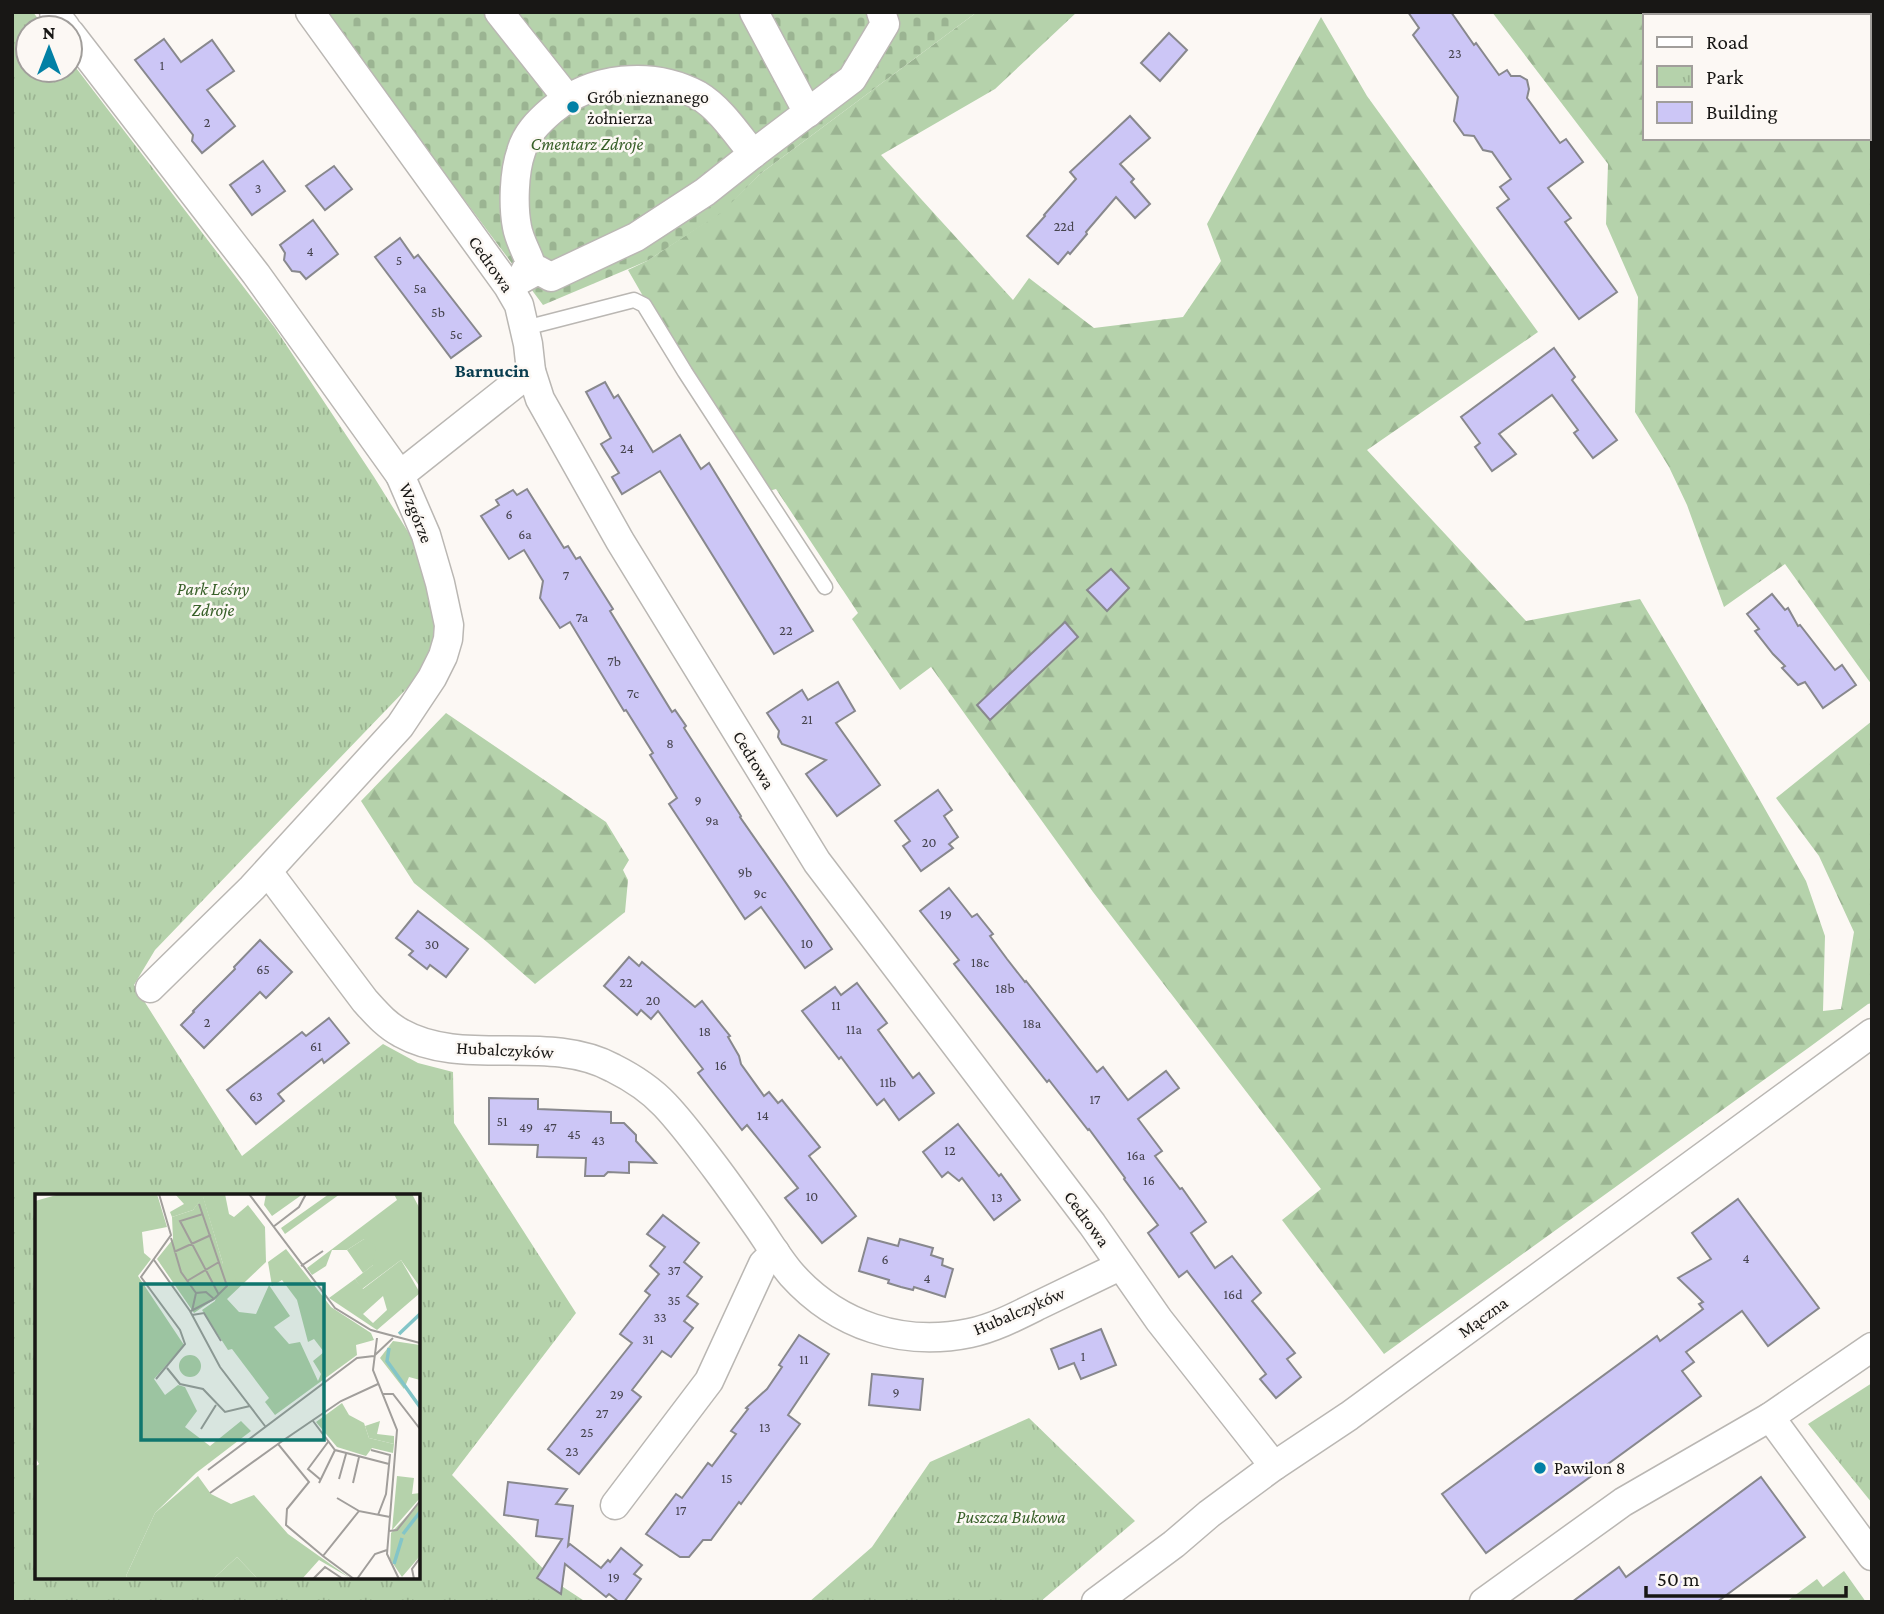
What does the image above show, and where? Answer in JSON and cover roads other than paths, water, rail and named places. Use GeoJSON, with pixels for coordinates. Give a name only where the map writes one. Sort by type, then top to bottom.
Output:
{"type":"FeatureCollection","features":[{"type":"Feature","properties":{"kind":"street","name":"Cedrowa"},"geometry":{"type":"LineString","coordinates":[[310,12],[515,283],[531,371],[540,399],[620,541],[817,862],[1084,1213],[1167,1330],[1274,1466]]}},
{"type":"Feature","properties":{"kind":"street"},"geometry":{"type":"LineString","coordinates":[[499,12],[567,98]]}},
{"type":"Feature","properties":{"kind":"street"},"geometry":{"type":"LineString","coordinates":[[754,12],[808,113]]}},
{"type":"Feature","properties":{"kind":"street"},"geometry":{"type":"LineString","coordinates":[[515,283],[538,271],[551,277],[636,237],[705,192],[852,79],[885,24],[881,12]]}},
{"type":"Feature","properties":{"kind":"street","name":"Wzgórze"},"geometry":{"type":"LineString","coordinates":[[84,51],[256,274],[400,475],[426,535],[449,625],[443,656],[432,678],[400,726],[268,872],[150,988]]}},
{"type":"Feature","properties":{"kind":"street"},"geometry":{"type":"LineString","coordinates":[[515,283],[530,262],[517,228],[516,186],[520,153],[533,128],[567,98],[595,86],[623,80],[654,80],[672,85],[698,95],[712,106],[753,154]]}},
{"type":"Feature","properties":{"kind":"street"},"geometry":{"type":"LineString","coordinates":[[400,475],[531,371]]}},
{"type":"Feature","properties":{"kind":"street","name":"Hubalczyków"},"geometry":{"type":"LineString","coordinates":[[268,872],[365,1001],[381,1019],[401,1033],[425,1043],[448,1047],[558,1051],[612,1067],[638,1083],[664,1104],[695,1141],[792,1275],[814,1296],[838,1313],[867,1328],[939,1338],[973,1332],[1013,1318],[1120,1266]]}},
{"type":"Feature","properties":{"kind":"street","name":"Mączna"},"geometry":{"type":"LineString","coordinates":[[1096,1602],[1274,1466],[1349,1416],[1872,1034]]}},
{"type":"Feature","properties":{"kind":"street"},"geometry":{"type":"LineString","coordinates":[[615,1505],[709,1381],[763,1264],[775,1252]]}},
{"type":"Feature","properties":{"kind":"street"},"geometry":{"type":"LineString","coordinates":[[1484,1602],[1623,1502],[1770,1417],[1872,1347]]}},
{"type":"Feature","properties":{"kind":"street"},"geometry":{"type":"LineString","coordinates":[[1770,1417],[1872,1556]]}},
{"type":"Feature","properties":{"kind":"lane"},"geometry":{"type":"LineString","coordinates":[[525,328],[634,300],[644,305],[825,587]]}},
{"type":"Feature","properties":{"kind":"place","name":"Grób nieznanego żołnierza"},"geometry":{"type":"Point","coordinates":[573,107]}},
{"type":"Feature","properties":{"kind":"place","name":"Pawilon 8"},"geometry":{"type":"Point","coordinates":[1540,1468]}},
{"type":"Feature","properties":{"kind":"district","name":"Barnucin"},"geometry":{"type":"Point","coordinates":[492,370]}},
{"type":"Feature","properties":{"kind":"park label","name":"Cmentarz Zdroje"},"geometry":{"type":"Point","coordinates":[587,144]}},
{"type":"Feature","properties":{"kind":"park label","name":"Park Leśny Zdroje"},"geometry":{"type":"Point","coordinates":[213,599]}},
{"type":"Feature","properties":{"kind":"park label","name":"Puszcza Bukowa"},"geometry":{"type":"Point","coordinates":[1011,1517]}}]}
